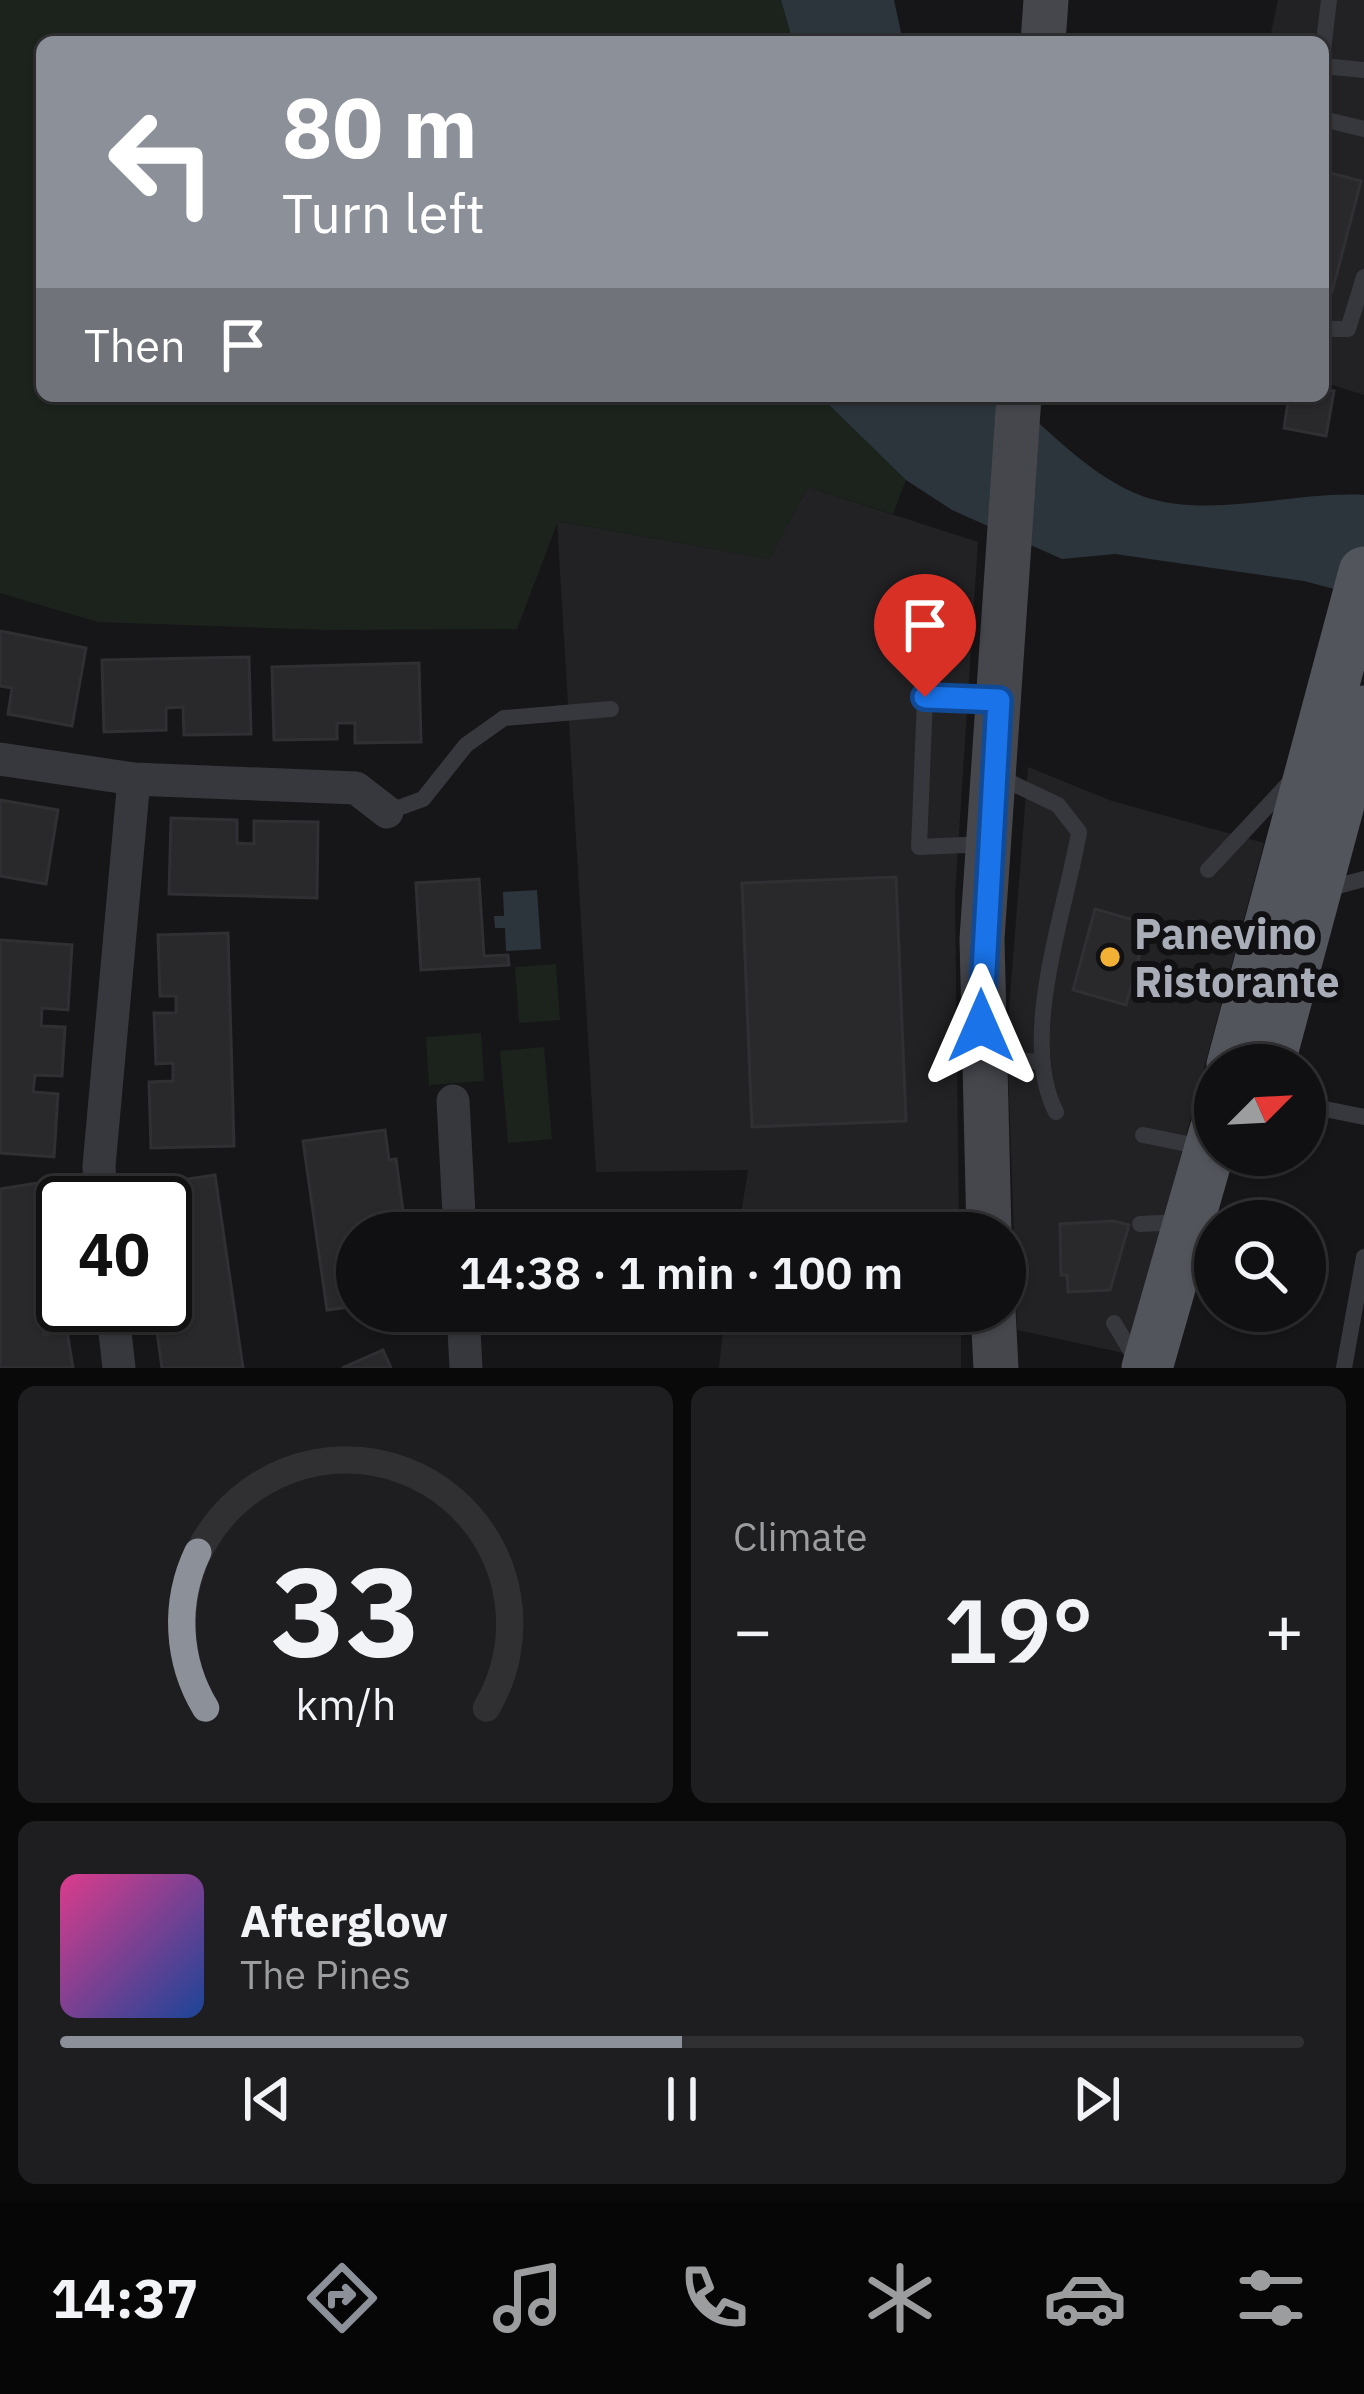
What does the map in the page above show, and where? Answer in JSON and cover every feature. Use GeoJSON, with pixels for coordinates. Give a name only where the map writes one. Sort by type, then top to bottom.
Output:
{"type":"FeatureCollection","features":[{"type":"Feature","properties":{"kind":"main road"},"geometry":{"type":"LineString","coordinates":[[1238,1044],[1358,594]]}},
{"type":"Feature","properties":{"kind":"main road"},"geometry":{"type":"LineString","coordinates":[[1277,1044],[1340,886],[1364,711]]}},
{"type":"Feature","properties":{"kind":"main road"},"geometry":{"type":"LineString","coordinates":[[1144,1368],[1212,1176]]}},
{"type":"Feature","properties":{"kind":"main road"},"geometry":{"type":"LineString","coordinates":[[1184,1368],[1192,1230]]}},
{"type":"Feature","properties":{"kind":"street"},"geometry":{"type":"LineString","coordinates":[[1043,36],[1046,0]]}},
{"type":"Feature","properties":{"kind":"street"},"geometry":{"type":"LineString","coordinates":[[988,1212],[982,1059],[989,844],[1019,402]]}},
{"type":"Feature","properties":{"kind":"street"},"geometry":{"type":"LineString","coordinates":[[0,759],[134,779],[356,788],[387,812]]}},
{"type":"Feature","properties":{"kind":"street"},"geometry":{"type":"LineString","coordinates":[[100,1176],[134,779]]}},
{"type":"Feature","properties":{"kind":"street"},"geometry":{"type":"LineString","coordinates":[[453,1100],[459,1212]]}},
{"type":"Feature","properties":{"kind":"street"},"geometry":{"type":"LineString","coordinates":[[115,1332],[119,1368]]}},
{"type":"Feature","properties":{"kind":"street"},"geometry":{"type":"LineString","coordinates":[[464,1332],[466,1368]]}},
{"type":"Feature","properties":{"kind":"street"},"geometry":{"type":"LineString","coordinates":[[994,1332],[996,1368]]}},
{"type":"Feature","properties":{"kind":"lane"},"geometry":{"type":"LineString","coordinates":[[1325,36],[1329,0]]}},
{"type":"Feature","properties":{"kind":"lane"},"geometry":{"type":"LineString","coordinates":[[1329,67],[1364,70]]}},
{"type":"Feature","properties":{"kind":"lane"},"geometry":{"type":"LineString","coordinates":[[1329,120],[1364,129]]}},
{"type":"Feature","properties":{"kind":"lane"},"geometry":{"type":"LineString","coordinates":[[1329,329],[1348,329],[1364,277]]}},
{"type":"Feature","properties":{"kind":"lane"},"geometry":{"type":"LineString","coordinates":[[989,844],[919,847],[925,697],[999,700]]}},
{"type":"Feature","properties":{"kind":"lane"},"geometry":{"type":"LineString","coordinates":[[387,812],[423,799],[466,745],[504,718],[611,709]]}},
{"type":"Feature","properties":{"kind":"lane"},"geometry":{"type":"LineString","coordinates":[[1208,870],[1316,754]]}},
{"type":"Feature","properties":{"kind":"lane"},"geometry":{"type":"LineString","coordinates":[[994,775],[1058,805],[1079,832],[1044,1006],[1043,1062],[1047,1094],[1057,1112]]}},
{"type":"Feature","properties":{"kind":"lane"},"geometry":{"type":"LineString","coordinates":[[982,1059],[1043,1062]]}},
{"type":"Feature","properties":{"kind":"lane"},"geometry":{"type":"LineString","coordinates":[[1326,1109],[1364,1117]]}},
{"type":"Feature","properties":{"kind":"lane"},"geometry":{"type":"LineString","coordinates":[[1143,1135],[1194,1141]]}},
{"type":"Feature","properties":{"kind":"lane"},"geometry":{"type":"LineString","coordinates":[[1344,1368],[1364,1257]]}},
{"type":"Feature","properties":{"kind":"lane"},"geometry":{"type":"LineString","coordinates":[[1114,1323],[1144,1368]]}},
{"type":"Feature","properties":{"kind":"shaded area"},"geometry":{"type":"Polygon","coordinates":[[[0,0],[781,0],[791,36],[36,36],[36,402],[826,402],[906,480],[893,514],[808,487],[769,559],[558,521],[517,629],[329,630],[98,622],[0,593],[0,0]]]}},
{"type":"Feature","properties":{"kind":"shaded area"},"geometry":{"type":"Polygon","coordinates":[[[781,0],[894,0],[902,36],[791,36],[781,0]]]}},
{"type":"Feature","properties":{"kind":"shaded area"},"geometry":{"type":"Polygon","coordinates":[[[1278,0],[1364,0],[1364,395],[1329,384],[1329,36],[1270,36],[1278,0]]]}},
{"type":"Feature","properties":{"kind":"shaded area"},"geometry":{"type":"Polygon","coordinates":[[[826,402],[1015,402],[1105,477],[1168,503],[1223,505],[1364,495],[1364,597],[1304,581],[1115,554],[1062,559],[952,510],[906,480],[826,402]]]}},
{"type":"Feature","properties":{"kind":"shaded area"},"geometry":{"type":"Polygon","coordinates":[[[808,487],[978,542],[955,895],[959,1212],[741,1212],[748,1170],[596,1172],[557,521],[769,559],[808,487]]]}},
{"type":"Feature","properties":{"kind":"shaded area"},"geometry":{"type":"Polygon","coordinates":[[[1028,767],[1112,801],[1264,843],[1211,1044],[1194,1044],[1194,1106],[1128,1354],[1026,1332],[1026,1212],[1013,1212],[1007,1035],[1028,767]]]}},
{"type":"Feature","properties":{"kind":"shaded area"},"geometry":{"type":"Polygon","coordinates":[[[537,890],[541,949],[506,951],[505,928],[495,928],[494,916],[504,916],[503,892],[537,890]]]}},
{"type":"Feature","properties":{"kind":"shaded area"},"geometry":{"type":"Polygon","coordinates":[[[556,964],[560,1020],[519,1023],[515,967],[556,964]]]}},
{"type":"Feature","properties":{"kind":"shaded area"},"geometry":{"type":"Polygon","coordinates":[[[481,1033],[484,1081],[429,1085],[426,1037],[481,1033]]]}},
{"type":"Feature","properties":{"kind":"shaded area"},"geometry":{"type":"Polygon","coordinates":[[[544,1047],[552,1139],[508,1143],[500,1051],[544,1047]]]}},
{"type":"Feature","properties":{"kind":"shaded area"},"geometry":{"type":"Polygon","coordinates":[[[723,1332],[961,1332],[961,1368],[719,1368],[723,1332]]]}},
{"type":"Feature","properties":{"kind":"building"},"geometry":{"type":"Polygon","coordinates":[[[1329,173],[1361,181],[1329,291],[1329,173]]]}},
{"type":"Feature","properties":{"kind":"building"},"geometry":{"type":"Polygon","coordinates":[[[1329,390],[1334,391],[1326,436],[1284,428],[1288,402],[1329,402],[1329,390]]]}},
{"type":"Feature","properties":{"kind":"building"},"geometry":{"type":"Polygon","coordinates":[[[0,631],[86,648],[72,726],[8,714],[12,688],[0,686],[0,631]]]}},
{"type":"Feature","properties":{"kind":"building"},"geometry":{"type":"Polygon","coordinates":[[[249,657],[251,734],[184,735],[183,707],[166,708],[166,730],[104,732],[102,660],[249,657]]]}},
{"type":"Feature","properties":{"kind":"building"},"geometry":{"type":"Polygon","coordinates":[[[419,663],[421,742],[355,743],[355,723],[337,723],[337,739],[274,740],[272,667],[419,663]]]}},
{"type":"Feature","properties":{"kind":"building"},"geometry":{"type":"Polygon","coordinates":[[[0,800],[58,810],[46,884],[0,876],[0,800]]]}},
{"type":"Feature","properties":{"kind":"building"},"geometry":{"type":"Polygon","coordinates":[[[171,818],[237,820],[237,843],[254,844],[254,821],[318,822],[317,898],[169,894],[171,818]]]}},
{"type":"Feature","properties":{"kind":"building"},"geometry":{"type":"Polygon","coordinates":[[[896,877],[906,1121],[752,1127],[742,883],[896,877]]]}},
{"type":"Feature","properties":{"kind":"building"},"geometry":{"type":"Polygon","coordinates":[[[479,879],[484,956],[508,955],[509,965],[421,970],[416,883],[479,879]]]}},
{"type":"Feature","properties":{"kind":"building","name":"Panevino Ristorante"},"geometry":{"type":"Polygon","coordinates":[[[1095,909],[1148,924],[1126,1005],[1073,990],[1095,909]]]}},
{"type":"Feature","properties":{"kind":"building"},"geometry":{"type":"Polygon","coordinates":[[[228,933],[234,1146],[151,1148],[149,1082],[173,1081],[173,1063],[156,1064],[154,1013],[176,1013],[176,996],[160,996],[158,935],[228,933]]]}},
{"type":"Feature","properties":{"kind":"building"},"geometry":{"type":"Polygon","coordinates":[[[0,940],[72,945],[68,1010],[42,1008],[41,1026],[65,1027],[62,1076],[35,1075],[33,1092],[58,1094],[54,1157],[0,1153],[0,940]]]}},
{"type":"Feature","properties":{"kind":"building"},"geometry":{"type":"Polygon","coordinates":[[[385,1130],[389,1160],[396,1159],[403,1212],[336,1212],[336,1309],[327,1310],[303,1141],[385,1130]]]}},
{"type":"Feature","properties":{"kind":"building"},"geometry":{"type":"Polygon","coordinates":[[[215,1175],[243,1368],[162,1368],[157,1332],[192,1332],[192,1178],[215,1175]]]}},
{"type":"Feature","properties":{"kind":"building"},"geometry":{"type":"Polygon","coordinates":[[[36,1183],[36,1332],[67,1332],[73,1368],[0,1368],[0,1189],[36,1183]]]}},
{"type":"Feature","properties":{"kind":"building"},"geometry":{"type":"Polygon","coordinates":[[[1114,1221],[1129,1225],[1110,1290],[1068,1292],[1067,1275],[1061,1275],[1060,1224],[1114,1221]]]}},
{"type":"Feature","properties":{"kind":"building"},"geometry":{"type":"Polygon","coordinates":[[[383,1350],[391,1368],[342,1368],[383,1350]]]}},
{"type":"Feature","properties":{"kind":"place","name":"Panevino Ristorante"},"geometry":{"type":"Point","coordinates":[1110,957]}},
{"type":"Feature","properties":{"kind":"route"},"geometry":{"type":"LineString","coordinates":[[925,697],[999,700],[982,939],[981,1026]]}}]}
